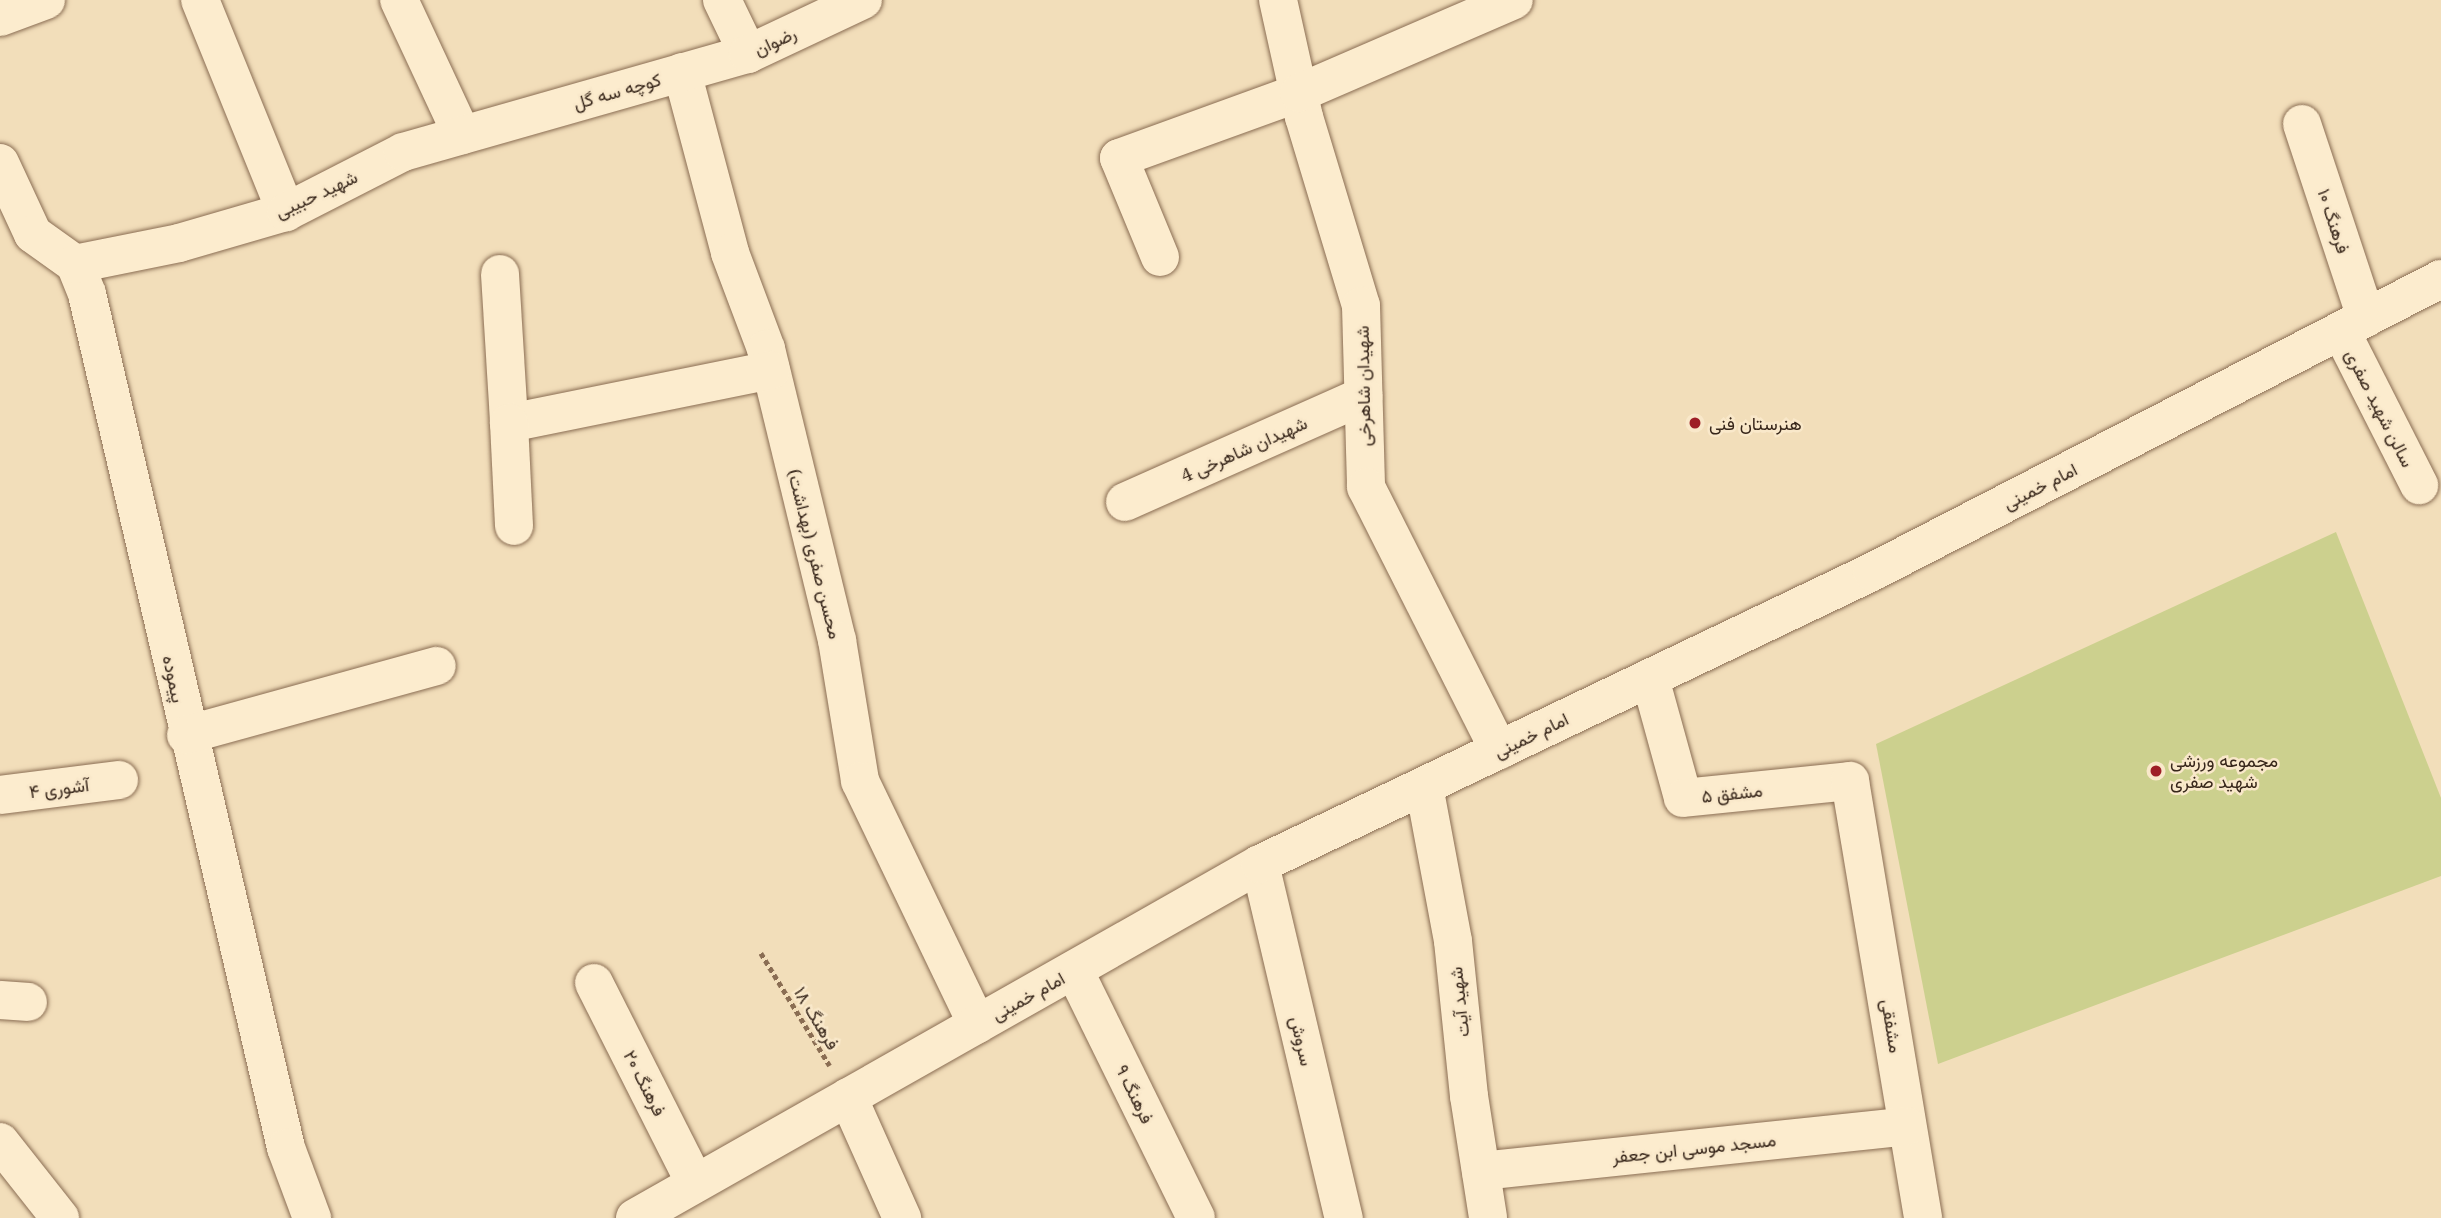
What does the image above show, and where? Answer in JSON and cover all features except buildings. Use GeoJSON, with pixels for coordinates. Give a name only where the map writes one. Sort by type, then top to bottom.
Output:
{"type":"FeatureCollection","features":[{"type":"Feature","properties":{"kind":"street"},"geometry":{"type":"LineString","coordinates":[[200,0],[286,212]]}},
{"type":"Feature","properties":{"kind":"street"},"geometry":{"type":"LineString","coordinates":[[399,0],[462,135]]}},
{"type":"Feature","properties":{"kind":"street"},"geometry":{"type":"LineString","coordinates":[[722,0],[748,54]]}},
{"type":"Feature","properties":{"kind":"street","name":"رضوان"},"geometry":{"type":"LineString","coordinates":[[682,72],[748,54],[863,0]]}},
{"type":"Feature","properties":{"kind":"street","name":"شهیدان شاهرخی"},"geometry":{"type":"LineString","coordinates":[[1278,0],[1299,93],[1361,306],[1366,487],[1499,750]]}},
{"type":"Feature","properties":{"kind":"street"},"geometry":{"type":"LineString","coordinates":[[1160,257],[1119,158],[1299,93],[1514,0]]}},
{"type":"Feature","properties":{"kind":"street","name":"کوچه سه گل"},"geometry":{"type":"LineString","coordinates":[[552,109],[682,72]]}},
{"type":"Feature","properties":{"kind":"street","name":"محسن صفری (بهداشت)"},"geometry":{"type":"LineString","coordinates":[[682,72],[730,253],[771,370],[836,640],[860,781],[976,1024]]}},
{"type":"Feature","properties":{"kind":"street","name":"شهید حبیبی"},"geometry":{"type":"LineString","coordinates":[[75,264],[179,243],[286,212],[403,152],[552,109]]}},
{"type":"Feature","properties":{"kind":"street","name":"فرهنگ ۱۰"},"geometry":{"type":"LineString","coordinates":[[2302,124],[2353,324]]}},
{"type":"Feature","properties":{"kind":"street"},"geometry":{"type":"LineString","coordinates":[[0,163],[33,233],[75,264]]}},
{"type":"Feature","properties":{"kind":"street","name":"پیموده"},"geometry":{"type":"LineString","coordinates":[[75,264],[99,337],[186,735],[286,1148],[312,1218]]}},
{"type":"Feature","properties":{"kind":"street"},"geometry":{"type":"LineString","coordinates":[[500,274],[514,526]]}},
{"type":"Feature","properties":{"kind":"street","name":"امام خمینی"},"geometry":{"type":"LineString","coordinates":[[635,1218],[1260,864],[1872,572],[2441,279]]}},
{"type":"Feature","properties":{"kind":"street","name":"سالن شهید صفری"},"geometry":{"type":"LineString","coordinates":[[2353,324],[2419,485]]}},
{"type":"Feature","properties":{"kind":"street"},"geometry":{"type":"LineString","coordinates":[[509,423],[771,370]]}},
{"type":"Feature","properties":{"kind":"street","name":"شهیدان شاهرخی 4"},"geometry":{"type":"LineString","coordinates":[[1125,502],[1363,396]]}},
{"type":"Feature","properties":{"kind":"street"},"geometry":{"type":"LineString","coordinates":[[186,735],[437,666]]}},
{"type":"Feature","properties":{"kind":"street","name":"مشفق ۵"},"geometry":{"type":"LineString","coordinates":[[1650,678],[1683,798],[1850,781],[1862,834]]}},
{"type":"Feature","properties":{"kind":"street","name":"آشوری ۴"},"geometry":{"type":"LineString","coordinates":[[0,795],[119,780]]}},
{"type":"Feature","properties":{"kind":"street","name":"شهید آیت"},"geometry":{"type":"LineString","coordinates":[[1424,786],[1452,941],[1488,1218]]}},
{"type":"Feature","properties":{"kind":"street","name":"مشفقی"},"geometry":{"type":"LineString","coordinates":[[1862,834],[1923,1218]]}},
{"type":"Feature","properties":{"kind":"street","name":"سروش"},"geometry":{"type":"LineString","coordinates":[[1260,864],[1345,1218]]}},
{"type":"Feature","properties":{"kind":"street","name":"فرهنگ ۹"},"geometry":{"type":"LineString","coordinates":[[1074,970],[1196,1218]]}},
{"type":"Feature","properties":{"kind":"street","name":"فرهنگ ۲۰"},"geometry":{"type":"LineString","coordinates":[[594,984],[695,1183]]}},
{"type":"Feature","properties":{"kind":"street"},"geometry":{"type":"LineString","coordinates":[[848,1097],[902,1218]]}},
{"type":"Feature","properties":{"kind":"street","name":"مسجد موسی ابن جعفر"},"geometry":{"type":"LineString","coordinates":[[1481,1171],[1908,1126]]}},
{"type":"Feature","properties":{"kind":"street"},"geometry":{"type":"LineString","coordinates":[[0,1142],[60,1218]]}},
{"type":"Feature","properties":{"kind":"path","name":"فرهنگ ۱۸"},"geometry":{"type":"LineString","coordinates":[[761,953],[848,1097]]}},
{"type":"Feature","properties":{"kind":"green space","name":"مجموعه ورزشی شهید صفری"},"geometry":{"type":"Polygon","coordinates":[[[2336,532],[2441,798],[2441,876],[1938,1064],[1876,744],[2336,532]]]}},
{"type":"Feature","properties":{"kind":"place","name":"هنرستان فنی"},"geometry":{"type":"Point","coordinates":[1695,423]}},
{"type":"Feature","properties":{"kind":"place","name":"مجموعه ورزشی شهید صفری"},"geometry":{"type":"Point","coordinates":[2156,771]}}]}
